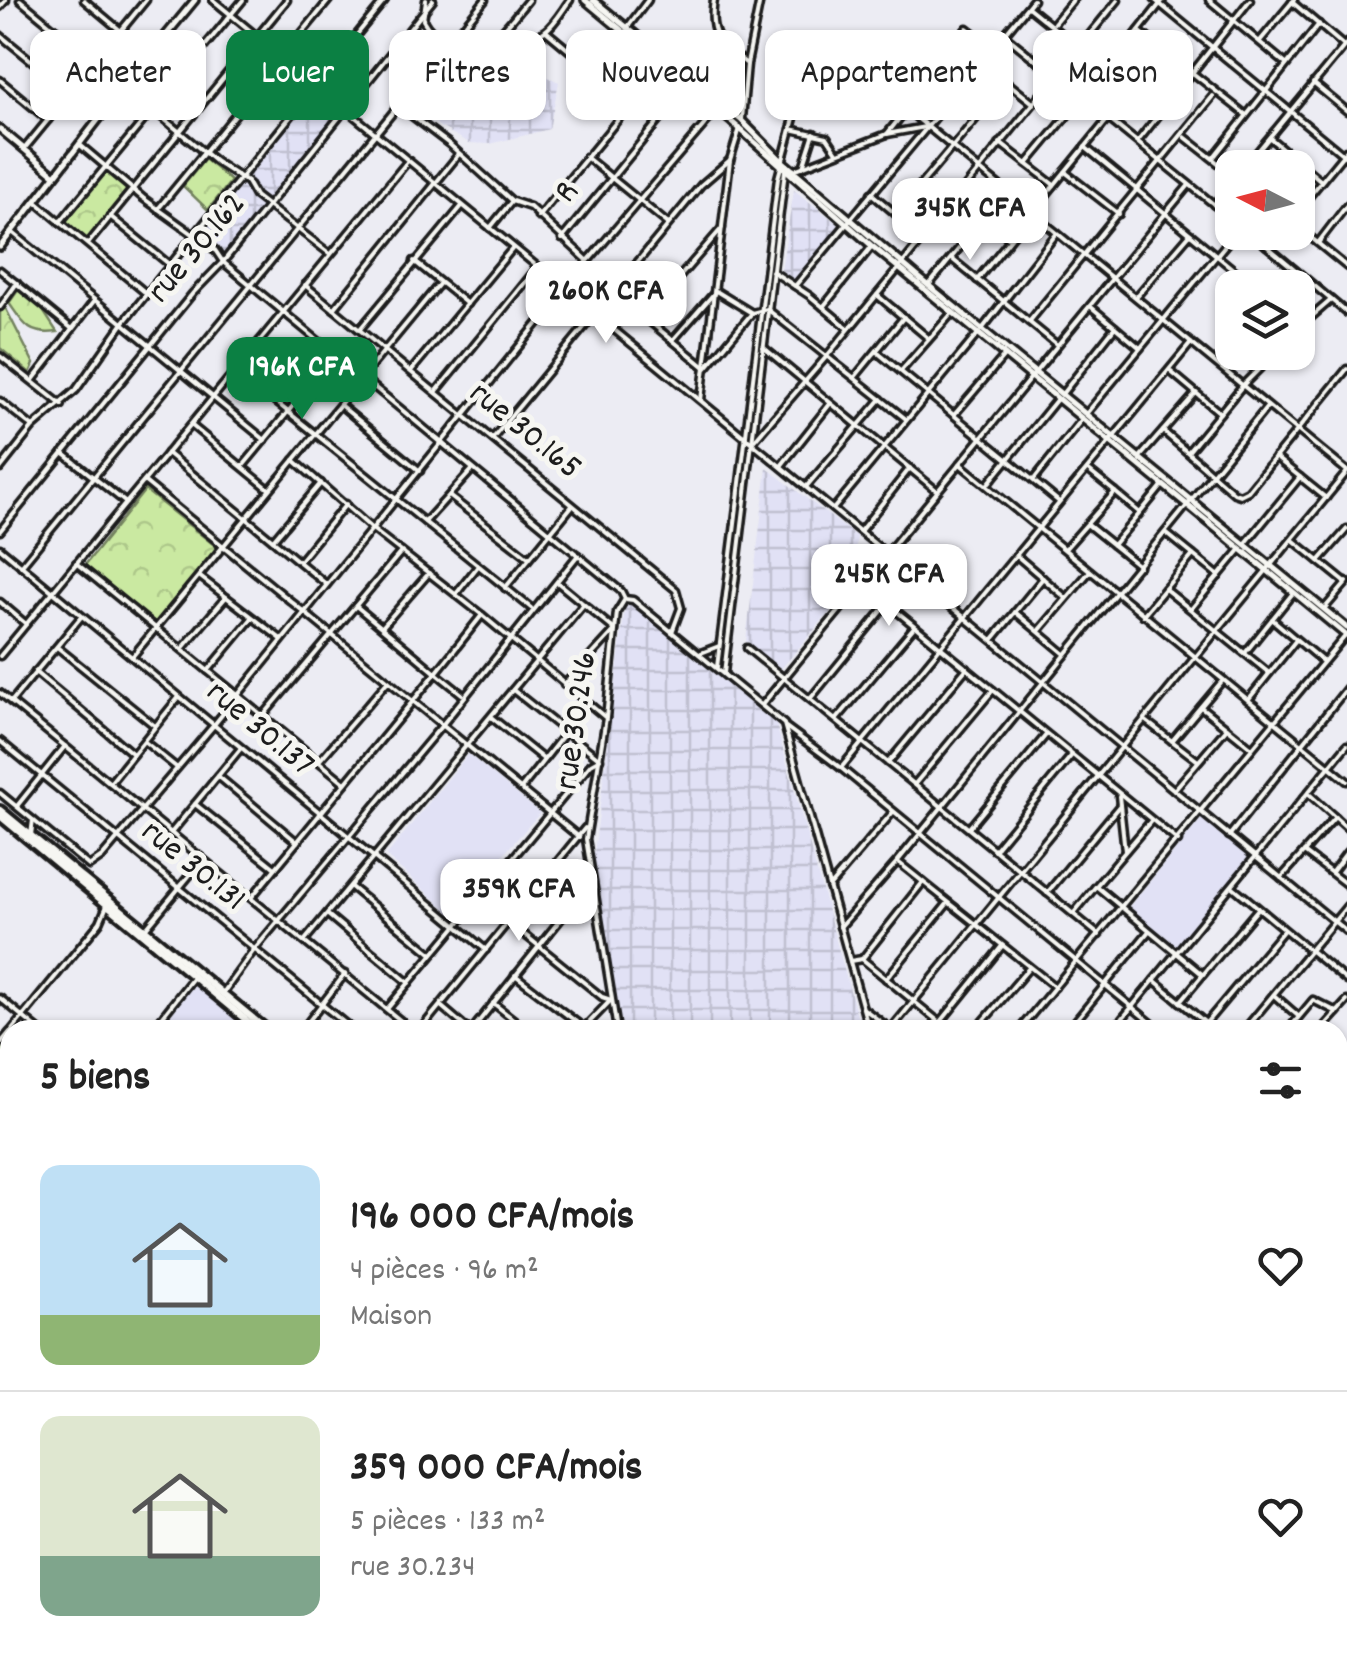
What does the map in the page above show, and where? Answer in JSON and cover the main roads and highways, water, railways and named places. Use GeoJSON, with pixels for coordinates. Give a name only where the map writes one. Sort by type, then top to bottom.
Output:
{"type":"FeatureCollection","features":[{"type":"Feature","properties":{"kind":"main road"},"geometry":{"type":"LineString","coordinates":[[1,243],[195,0]]}},
{"type":"Feature","properties":{"kind":"main road"},"geometry":{"type":"LineString","coordinates":[[585,0],[953,312],[1140,458],[1243,547],[1324,609],[1347,633]]}},
{"type":"Feature","properties":{"kind":"main road"},"geometry":{"type":"LineString","coordinates":[[593,0],[741,120],[872,246],[929,285],[1005,355],[1033,373]]}},
{"type":"Feature","properties":{"kind":"main road"},"geometry":{"type":"LineString","coordinates":[[0,128],[54,174]]}},
{"type":"Feature","properties":{"kind":"main road"},"geometry":{"type":"LineString","coordinates":[[1112,439],[1162,486],[1190,503]]}},
{"type":"Feature","properties":{"kind":"main road"},"geometry":{"type":"LineString","coordinates":[[1269,568],[1293,593],[1347,633]]}},
{"type":"Feature","properties":{"kind":"main road"},"geometry":{"type":"LineString","coordinates":[[0,813],[31,835],[246,1020]]}},
{"type":"Feature","properties":{"kind":"main road"},"geometry":{"type":"LineString","coordinates":[[0,813],[256,1020]]}}]}
